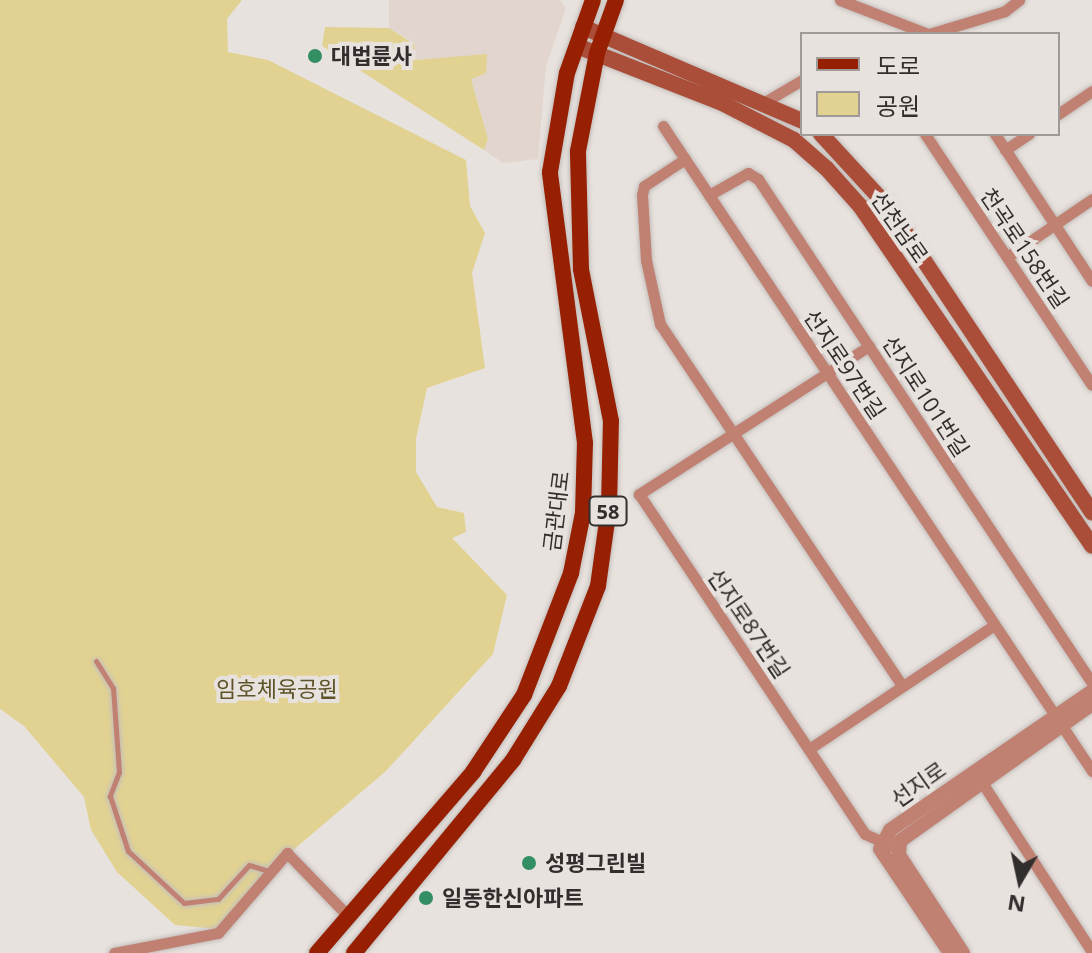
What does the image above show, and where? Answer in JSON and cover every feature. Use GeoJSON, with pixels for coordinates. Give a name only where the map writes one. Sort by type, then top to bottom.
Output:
{"type":"FeatureCollection","features":[{"type":"Feature","properties":{"kind":"main road","name":"58"},"geometry":{"type":"LineString","coordinates":[[354,953],[513,760],[559,686],[598,586],[609,507],[611,421],[581,269],[578,151],[597,53],[616,0]]}},
{"type":"Feature","properties":{"kind":"main road"},"geometry":{"type":"LineString","coordinates":[[586,10],[603,35],[800,120]]}},
{"type":"Feature","properties":{"kind":"main road","name":"금관대로"},"geometry":{"type":"LineString","coordinates":[[317,953],[473,772],[524,695],[571,573],[583,513],[585,443],[550,172],[586,10]]}},
{"type":"Feature","properties":{"kind":"main road","name":"선천남로"},"geometry":{"type":"LineString","coordinates":[[577,46],[733,108],[794,140],[827,169],[861,207],[1092,546]]}},
{"type":"Feature","properties":{"kind":"main road","name":"선천남로"},"geometry":{"type":"LineString","coordinates":[[823,136],[889,208],[1092,512]]}},
{"type":"Feature","properties":{"kind":"street"},"geometry":{"type":"LineString","coordinates":[[840,0],[923,32]]}},
{"type":"Feature","properties":{"kind":"street"},"geometry":{"type":"LineString","coordinates":[[935,32],[1005,11],[1019,0]]}},
{"type":"Feature","properties":{"kind":"street"},"geometry":{"type":"LineString","coordinates":[[763,103],[800,81]]}},
{"type":"Feature","properties":{"kind":"street"},"geometry":{"type":"LineString","coordinates":[[1060,113],[1092,91]]}},
{"type":"Feature","properties":{"kind":"street","name":"선지로97번길"},"geometry":{"type":"LineString","coordinates":[[663,126],[1092,771]]}},
{"type":"Feature","properties":{"kind":"street","name":"천곡로158번길"},"geometry":{"type":"LineString","coordinates":[[926,136],[1092,385]]}},
{"type":"Feature","properties":{"kind":"street"},"geometry":{"type":"LineString","coordinates":[[996,136],[1092,281]]}},
{"type":"Feature","properties":{"kind":"street"},"geometry":{"type":"LineString","coordinates":[[1005,150],[1026,136]]}},
{"type":"Feature","properties":{"kind":"street"},"geometry":{"type":"LineString","coordinates":[[685,159],[644,186],[642,195],[654,306],[730,435],[902,686]]}},
{"type":"Feature","properties":{"kind":"street","name":"선지로101번길"},"geometry":{"type":"LineString","coordinates":[[709,195],[748,173],[758,179],[1092,683]]}},
{"type":"Feature","properties":{"kind":"street"},"geometry":{"type":"LineString","coordinates":[[1007,257],[1092,199]]}},
{"type":"Feature","properties":{"kind":"street","name":"선지로87번길"},"geometry":{"type":"LineString","coordinates":[[869,346],[639,494],[865,834],[899,849]]}},
{"type":"Feature","properties":{"kind":"street"},"geometry":{"type":"LineString","coordinates":[[809,749],[994,625]]}},
{"type":"Feature","properties":{"kind":"street","name":"선지로"},"geometry":{"type":"LineString","coordinates":[[899,849],[900,841],[1058,721],[1092,691]]}},
{"type":"Feature","properties":{"kind":"street","name":"선지로"},"geometry":{"type":"LineString","coordinates":[[883,844],[890,830],[1058,721],[1092,704]]}},
{"type":"Feature","properties":{"kind":"street"},"geometry":{"type":"LineString","coordinates":[[981,781],[1092,952]]}},
{"type":"Feature","properties":{"kind":"street"},"geometry":{"type":"LineString","coordinates":[[883,844],[880,849],[950,953]]}},
{"type":"Feature","properties":{"kind":"street"},"geometry":{"type":"LineString","coordinates":[[899,849],[963,953]]}},
{"type":"Feature","properties":{"kind":"street"},"geometry":{"type":"LineString","coordinates":[[114,953],[218,933],[287,853],[348,916]]}},
{"type":"Feature","properties":{"kind":"lane"},"geometry":{"type":"LineString","coordinates":[[96,661],[113,688],[119,772],[110,796],[128,851],[184,903],[218,899],[249,865],[270,872]]}},
{"type":"Feature","properties":{"kind":"shaded area"},"geometry":{"type":"Polygon","coordinates":[[[389,0],[560,0],[566,8],[546,66],[538,159],[503,163],[484,150],[488,139],[471,79],[416,60],[414,43],[389,28],[389,0]]]}},
{"type":"Feature","properties":{"kind":"green space","name":"임호체육공원"},"geometry":{"type":"Polygon","coordinates":[[[0,0],[242,0],[227,19],[228,52],[268,60],[466,160],[470,206],[485,233],[472,273],[485,368],[427,388],[416,439],[416,472],[437,507],[464,513],[466,532],[452,538],[507,595],[493,654],[386,771],[258,880],[218,929],[175,925],[117,872],[91,830],[84,797],[24,726],[0,709],[0,0]]]}},
{"type":"Feature","properties":{"kind":"green space"},"geometry":{"type":"Polygon","coordinates":[[[325,27],[389,28],[414,44],[416,60],[487,54],[486,73],[471,79],[488,139],[484,150],[322,46],[325,27]]]}},
{"type":"Feature","properties":{"kind":"place","name":"대법륜사"},"geometry":{"type":"Point","coordinates":[315,56]}},
{"type":"Feature","properties":{"kind":"place","name":"성평그린빌"},"geometry":{"type":"Point","coordinates":[529,863]}},
{"type":"Feature","properties":{"kind":"place","name":"일동한신아파트"},"geometry":{"type":"Point","coordinates":[426,898]}}]}
